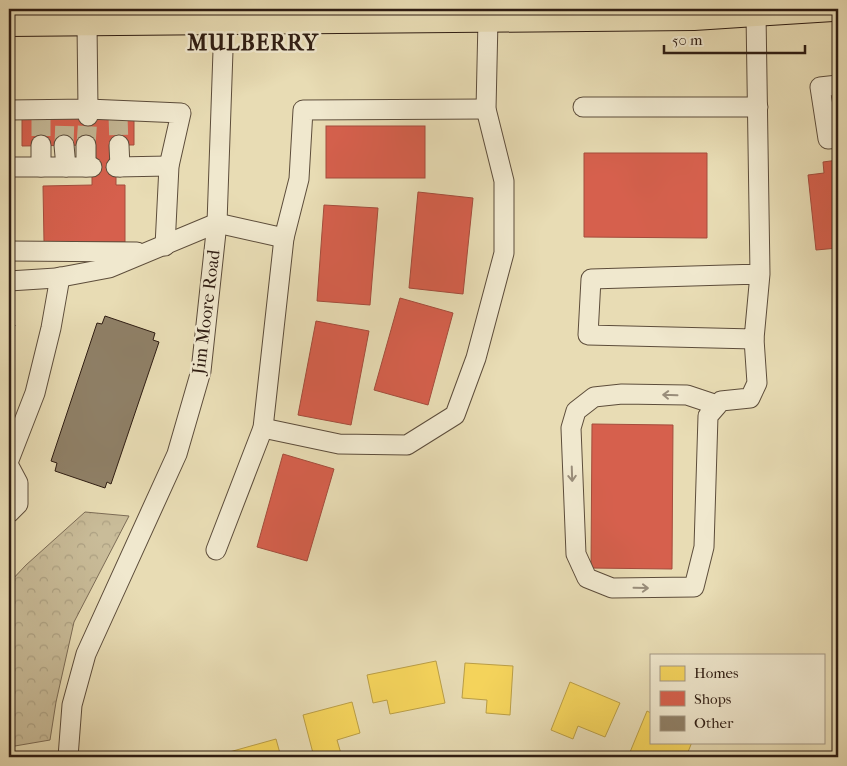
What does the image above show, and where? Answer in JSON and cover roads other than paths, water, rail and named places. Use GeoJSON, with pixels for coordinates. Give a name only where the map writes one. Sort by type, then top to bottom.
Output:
{"type":"FeatureCollection","features":[{"type":"Feature","properties":{"kind":"main road"},"geometry":{"type":"LineString","coordinates":[[21,19],[85,16],[172,16],[224,22],[694,18],[833,9]]}},
{"type":"Feature","properties":{"kind":"street"},"geometry":{"type":"LineString","coordinates":[[717,406],[688,395],[622,394],[594,397],[576,411],[571,428],[576,554],[587,578],[612,588],[694,587],[699,574],[704,547],[708,416],[722,401],[750,398],[757,382],[754,339],[760,274],[756,14]]}},
{"type":"Feature","properties":{"kind":"street"},"geometry":{"type":"LineString","coordinates":[[85,16],[88,113]]}},
{"type":"Feature","properties":{"kind":"street"},"geometry":{"type":"LineString","coordinates":[[263,428],[339,444],[407,445],[455,415],[476,358],[504,253],[504,181],[486,109],[488,20]]}},
{"type":"Feature","properties":{"kind":"street","name":"Jim Moore Road"},"geometry":{"type":"LineString","coordinates":[[68,757],[72,705],[86,654],[177,454],[201,371],[217,223],[224,22]]}},
{"type":"Feature","properties":{"kind":"street"},"geometry":{"type":"LineString","coordinates":[[838,85],[820,87],[828,139],[838,138]]}},
{"type":"Feature","properties":{"kind":"street"},"geometry":{"type":"LineString","coordinates":[[583,106],[758,106]]}},
{"type":"Feature","properties":{"kind":"street"},"geometry":{"type":"LineString","coordinates":[[216,550],[263,428],[284,238],[299,179],[303,110],[486,109]]}},
{"type":"Feature","properties":{"kind":"street"},"geometry":{"type":"LineString","coordinates":[[9,110],[41,113],[180,113],[169,166],[157,249]]}},
{"type":"Feature","properties":{"kind":"street"},"geometry":{"type":"LineString","coordinates":[[41,146],[41,167]]}},
{"type":"Feature","properties":{"kind":"street"},"geometry":{"type":"LineString","coordinates":[[64,146],[66,166]]}},
{"type":"Feature","properties":{"kind":"street"},"geometry":{"type":"LineString","coordinates":[[9,167],[89,166],[86,146]]}},
{"type":"Feature","properties":{"kind":"street"},"geometry":{"type":"LineString","coordinates":[[119,146],[118,167],[169,166]]}},
{"type":"Feature","properties":{"kind":"street"},"geometry":{"type":"LineString","coordinates":[[9,281],[60,277],[109,268],[217,223],[284,238]]}},
{"type":"Feature","properties":{"kind":"street"},"geometry":{"type":"LineString","coordinates":[[9,250],[157,249]]}},
{"type":"Feature","properties":{"kind":"street"},"geometry":{"type":"LineString","coordinates":[[30,251],[32,280]]}},
{"type":"Feature","properties":{"kind":"street"},"geometry":{"type":"LineString","coordinates":[[754,339],[588,336],[591,279],[760,274]]}},
{"type":"Feature","properties":{"kind":"street"},"geometry":{"type":"LineString","coordinates":[[9,460],[35,393],[51,328],[60,277]]}},
{"type":"Feature","properties":{"kind":"street"},"geometry":{"type":"LineString","coordinates":[[9,466],[18,483],[18,504],[9,513]]}},
{"type":"Feature","properties":{"kind":"tunnel"},"geometry":{"type":"LineString","coordinates":[[86,145],[88,116]]}},
{"type":"Feature","properties":{"kind":"tunnel"},"geometry":{"type":"LineString","coordinates":[[118,116],[119,145]]}},
{"type":"Feature","properties":{"kind":"tunnel"},"geometry":{"type":"LineString","coordinates":[[41,117],[41,145]]}},
{"type":"Feature","properties":{"kind":"tunnel"},"geometry":{"type":"LineString","coordinates":[[64,145],[65,117]]}},
{"type":"Feature","properties":{"kind":"district","name":"MULBERRY"},"geometry":{"type":"Point","coordinates":[253,42]}}]}
